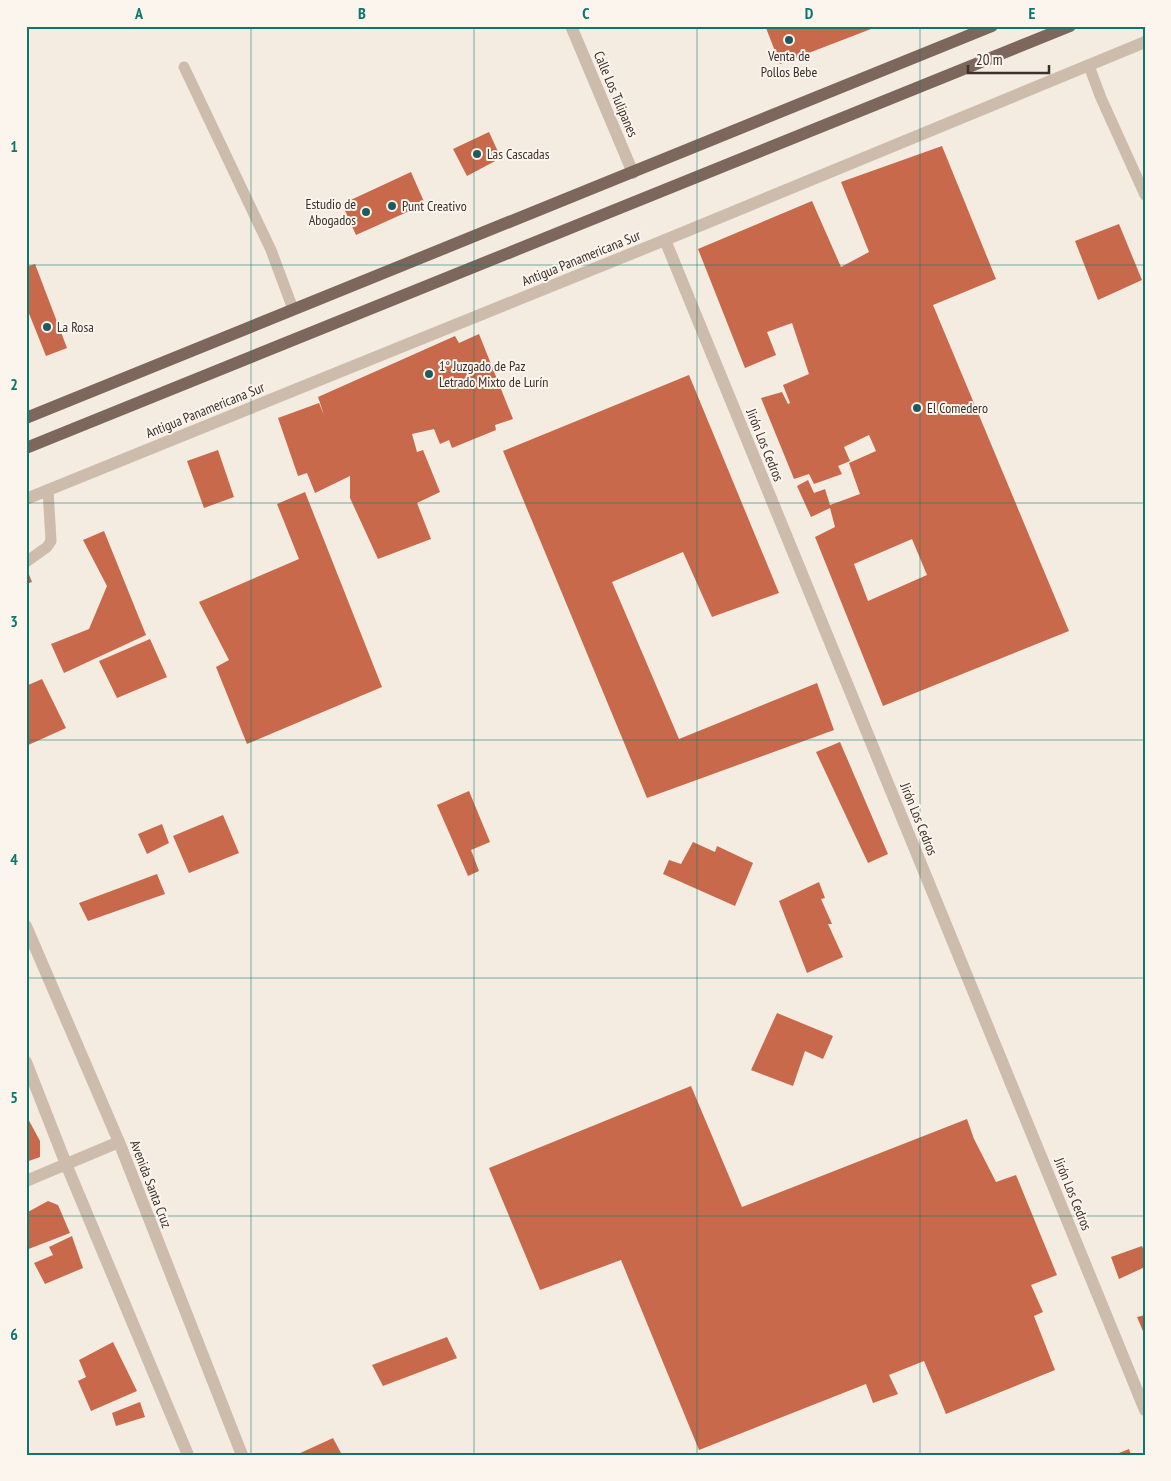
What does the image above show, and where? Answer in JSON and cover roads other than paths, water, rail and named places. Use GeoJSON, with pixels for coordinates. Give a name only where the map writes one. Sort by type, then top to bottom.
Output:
{"type":"FeatureCollection","features":[{"type":"Feature","properties":{"kind":"main road"},"geometry":{"type":"LineString","coordinates":[[26,418],[634,173],[992,26]]}},
{"type":"Feature","properties":{"kind":"main road"},"geometry":{"type":"LineString","coordinates":[[26,448],[1070,26]]}},
{"type":"Feature","properties":{"kind":"street","name":"Calle Los Tulipanes"},"geometry":{"type":"LineString","coordinates":[[571,26],[634,173]]}},
{"type":"Feature","properties":{"kind":"street","name":"Antigua Panamericana Sur"},"geometry":{"type":"LineString","coordinates":[[26,499],[665,240],[1145,42]]}},
{"type":"Feature","properties":{"kind":"street","name":"Jirón Los Cedros"},"geometry":{"type":"LineString","coordinates":[[665,240],[1145,1410]]}},
{"type":"Feature","properties":{"kind":"street","name":"Avenida Santa Cruz"},"geometry":{"type":"LineString","coordinates":[[26,926],[118,1142],[242,1455]]}},
{"type":"Feature","properties":{"kind":"street"},"geometry":{"type":"LineString","coordinates":[[26,1062],[66,1164],[188,1455]]}},
{"type":"Feature","properties":{"kind":"street"},"geometry":{"type":"LineString","coordinates":[[26,1181],[118,1142]]}},
{"type":"Feature","properties":{"kind":"lane"},"geometry":{"type":"LineString","coordinates":[[1089,66],[1101,98],[1145,195]]}},
{"type":"Feature","properties":{"kind":"lane"},"geometry":{"type":"LineString","coordinates":[[184,67],[271,250],[294,309]]}},
{"type":"Feature","properties":{"kind":"lane"},"geometry":{"type":"LineString","coordinates":[[26,562],[47,547],[51,541],[48,490]]}},
{"type":"Feature","properties":{"kind":"place","name":"Venta de Pollos Bebe"},"geometry":{"type":"Point","coordinates":[789,40]}},
{"type":"Feature","properties":{"kind":"place","name":"Las Cascadas"},"geometry":{"type":"Point","coordinates":[477,154]}},
{"type":"Feature","properties":{"kind":"place","name":"Punt Creativo"},"geometry":{"type":"Point","coordinates":[392,206]}},
{"type":"Feature","properties":{"kind":"place","name":"Estudio de Abogados"},"geometry":{"type":"Point","coordinates":[366,212]}},
{"type":"Feature","properties":{"kind":"place","name":"La Rosa"},"geometry":{"type":"Point","coordinates":[47,327]}},
{"type":"Feature","properties":{"kind":"place","name":"1° Juzgado de Paz Letrado Mixto de Lurín"},"geometry":{"type":"Point","coordinates":[429,374]}},
{"type":"Feature","properties":{"kind":"place","name":"El Comedero"},"geometry":{"type":"Point","coordinates":[917,408]}}]}
